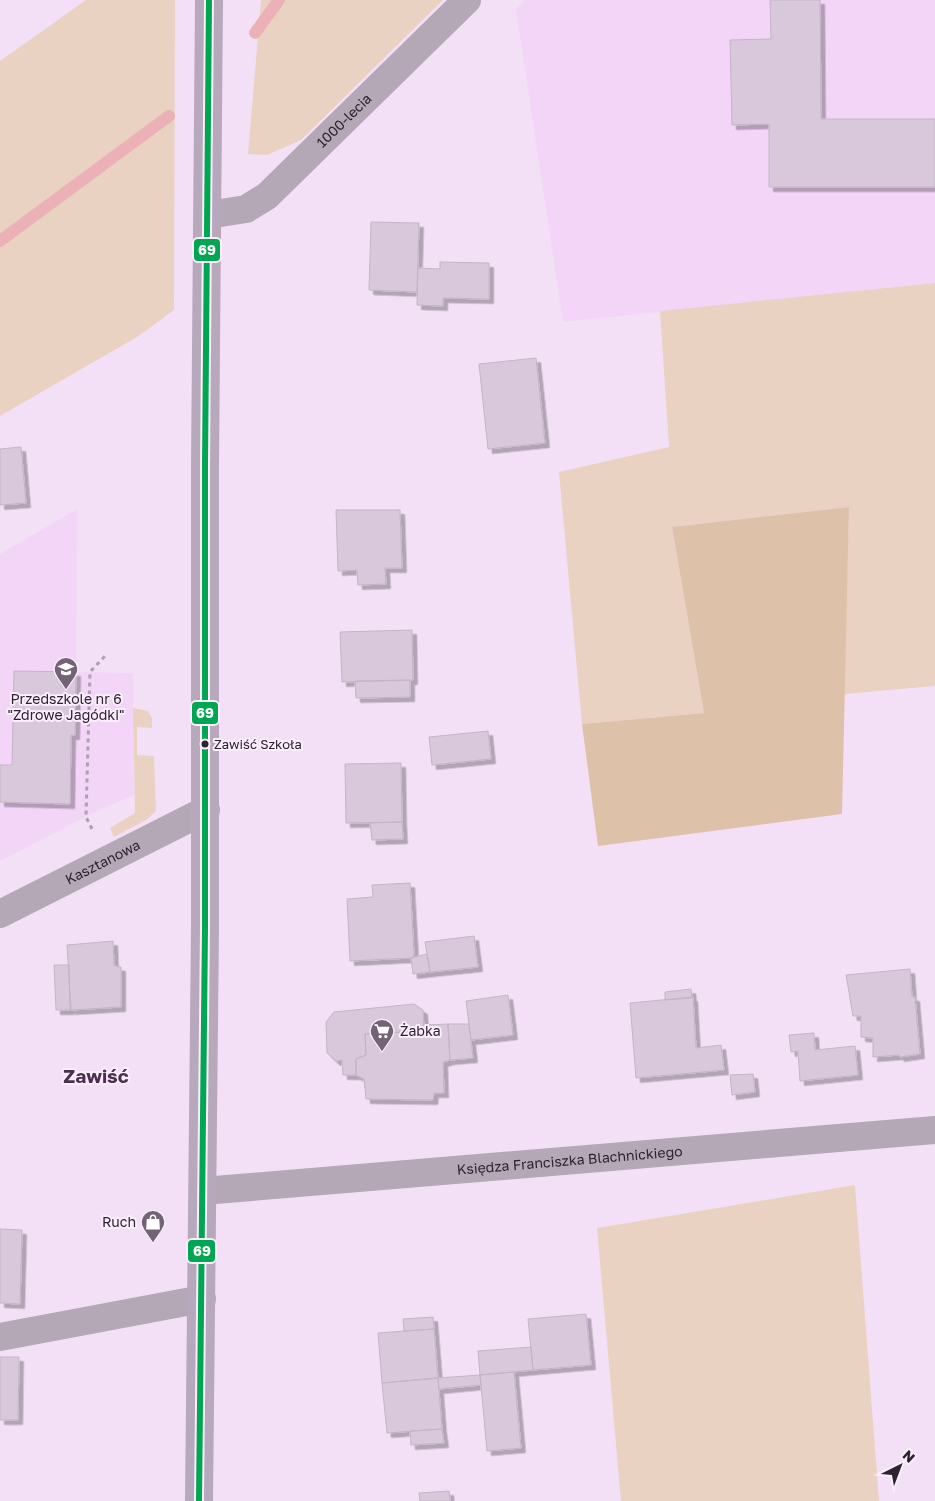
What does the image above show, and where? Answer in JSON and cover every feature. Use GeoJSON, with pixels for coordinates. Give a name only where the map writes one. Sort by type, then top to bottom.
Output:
{"type":"FeatureCollection","features":[{"type":"Feature","properties":{"kind":"main road"},"geometry":{"type":"LineString","coordinates":[[199,1501],[206,810],[205,457],[210,0]]}},
{"type":"Feature","properties":{"kind":"street","name":"1000-lecia"},"geometry":{"type":"LineString","coordinates":[[208,215],[246,210],[263,200],[467,0]]}},
{"type":"Feature","properties":{"kind":"street","name":"Kasztanowa"},"geometry":{"type":"LineString","coordinates":[[0,914],[206,810]]}},
{"type":"Feature","properties":{"kind":"street","name":"Księdza Franciszka Blachnickiego"},"geometry":{"type":"LineString","coordinates":[[203,1191],[935,1130]]}},
{"type":"Feature","properties":{"kind":"street"},"geometry":{"type":"LineString","coordinates":[[0,1337],[202,1299]]}},
{"type":"Feature","properties":{"kind":"path"},"geometry":{"type":"LineString","coordinates":[[86,817],[90,672],[106,655]]}},
{"type":"Feature","properties":{"kind":"shaded area"},"geometry":{"type":"Polygon","coordinates":[[[86,0],[175,0],[174,310],[137,337],[0,416],[0,61],[86,0]]]}},
{"type":"Feature","properties":{"kind":"shaded area"},"geometry":{"type":"Polygon","coordinates":[[[261,0],[443,0],[301,140],[267,155],[248,154],[261,0]]]}},
{"type":"Feature","properties":{"kind":"shaded area"},"geometry":{"type":"Polygon","coordinates":[[[525,0],[935,0],[935,283],[563,322],[516,9],[525,0]]]}},
{"type":"Feature","properties":{"kind":"shaded area"},"geometry":{"type":"Polygon","coordinates":[[[935,283],[935,686],[844,694],[849,507],[672,527],[704,713],[582,724],[559,472],[669,447],[660,311],[935,283]]]}},
{"type":"Feature","properties":{"kind":"shaded area"},"geometry":{"type":"Polygon","coordinates":[[[849,507],[842,814],[598,846],[582,724],[704,713],[672,527],[849,507]]]}},
{"type":"Feature","properties":{"kind":"shaded area","name":"Przedszkole nr 6 \"Zdrowe Jagódki\""},"geometry":{"type":"Polygon","coordinates":[[[77,509],[76,672],[133,673],[134,795],[101,809],[0,861],[0,554],[77,509]]]}},
{"type":"Feature","properties":{"kind":"shaded area"},"geometry":{"type":"Polygon","coordinates":[[[133,708],[148,711],[152,718],[152,728],[137,727],[137,755],[154,756],[156,811],[146,820],[114,837],[110,828],[135,813],[133,708]]]}},
{"type":"Feature","properties":{"kind":"shaded area"},"geometry":{"type":"Polygon","coordinates":[[[855,1185],[879,1501],[621,1501],[597,1228],[855,1185]]]}},
{"type":"Feature","properties":{"kind":"building"},"geometry":{"type":"Polygon","coordinates":[[[770,0],[820,0],[821,119],[935,119],[935,187],[769,187],[769,124],[732,125],[730,40],[771,39],[770,0]]]}},
{"type":"Feature","properties":{"kind":"building"},"geometry":{"type":"Polygon","coordinates":[[[371,222],[419,223],[417,292],[369,290],[371,222]]]}},
{"type":"Feature","properties":{"kind":"building"},"geometry":{"type":"Polygon","coordinates":[[[440,262],[489,263],[489,299],[443,298],[443,306],[417,305],[418,268],[440,269],[440,262]]]}},
{"type":"Feature","properties":{"kind":"building"},"geometry":{"type":"Polygon","coordinates":[[[536,358],[545,443],[488,449],[479,364],[536,358]]]}},
{"type":"Feature","properties":{"kind":"building"},"geometry":{"type":"Polygon","coordinates":[[[21,447],[26,503],[0,505],[0,449],[21,447]]]}},
{"type":"Feature","properties":{"kind":"building"},"geometry":{"type":"Polygon","coordinates":[[[336,510],[400,510],[402,568],[385,568],[386,584],[358,585],[357,570],[338,571],[336,510]]]}},
{"type":"Feature","properties":{"kind":"building"},"geometry":{"type":"Polygon","coordinates":[[[412,630],[413,680],[342,682],[340,632],[412,630]]]}},
{"type":"Feature","properties":{"kind":"building"},"geometry":{"type":"Polygon","coordinates":[[[14,671],[76,672],[75,735],[71,735],[70,804],[0,802],[0,765],[12,765],[14,671]]]}},
{"type":"Feature","properties":{"kind":"building"},"geometry":{"type":"Polygon","coordinates":[[[410,680],[410,697],[356,698],[355,681],[410,680]]]}},
{"type":"Feature","properties":{"kind":"building"},"geometry":{"type":"Polygon","coordinates":[[[488,731],[491,759],[432,765],[429,737],[488,731]]]}},
{"type":"Feature","properties":{"kind":"building"},"geometry":{"type":"Polygon","coordinates":[[[401,763],[402,822],[346,823],[345,764],[401,763]]]}},
{"type":"Feature","properties":{"kind":"building"},"geometry":{"type":"Polygon","coordinates":[[[402,822],[403,839],[372,840],[370,823],[402,822]]]}},
{"type":"Feature","properties":{"kind":"building"},"geometry":{"type":"Polygon","coordinates":[[[410,883],[414,955],[411,958],[350,961],[347,899],[373,897],[372,885],[410,883]]]}},
{"type":"Feature","properties":{"kind":"building"},"geometry":{"type":"Polygon","coordinates":[[[474,936],[478,967],[430,972],[425,942],[474,936]]]}},
{"type":"Feature","properties":{"kind":"building"},"geometry":{"type":"Polygon","coordinates":[[[113,941],[114,966],[121,967],[121,1007],[71,1010],[67,945],[113,941]]]}},
{"type":"Feature","properties":{"kind":"building"},"geometry":{"type":"Polygon","coordinates":[[[427,954],[430,972],[413,974],[411,958],[427,954]]]}},
{"type":"Feature","properties":{"kind":"building"},"geometry":{"type":"Polygon","coordinates":[[[54,965],[69,965],[70,1010],[56,1010],[54,965]]]}},
{"type":"Feature","properties":{"kind":"building"},"geometry":{"type":"Polygon","coordinates":[[[910,969],[912,997],[915,997],[920,1054],[900,1057],[899,1055],[873,1057],[873,1038],[861,1037],[861,1016],[853,1016],[846,975],[910,969]]]}},
{"type":"Feature","properties":{"kind":"building"},"geometry":{"type":"Polygon","coordinates":[[[691,989],[692,998],[665,1000],[665,992],[691,989]]]}},
{"type":"Feature","properties":{"kind":"building"},"geometry":{"type":"Polygon","coordinates":[[[508,995],[513,1035],[471,1040],[466,1001],[508,995]]]}},
{"type":"Feature","properties":{"kind":"building"},"geometry":{"type":"Polygon","coordinates":[[[693,997],[696,1048],[721,1045],[724,1070],[636,1078],[630,1003],[693,997]]]}},
{"type":"Feature","properties":{"kind":"building"},"geometry":{"type":"Polygon","coordinates":[[[414,1004],[423,1010],[424,1031],[365,1034],[366,1055],[356,1059],[356,1075],[343,1075],[342,1060],[336,1061],[327,1053],[326,1022],[334,1012],[414,1004]]]}},
{"type":"Feature","properties":{"kind":"building"},"geometry":{"type":"Polygon","coordinates":[[[448,1024],[450,1060],[443,1062],[444,1093],[434,1093],[433,1100],[366,1099],[364,1079],[356,1075],[356,1059],[366,1055],[365,1034],[424,1031],[424,1025],[448,1024]]]}},
{"type":"Feature","properties":{"kind":"building"},"geometry":{"type":"Polygon","coordinates":[[[448,1024],[469,1024],[473,1058],[450,1060],[448,1024]]]}},
{"type":"Feature","properties":{"kind":"building"},"geometry":{"type":"Polygon","coordinates":[[[814,1033],[815,1050],[855,1046],[858,1075],[800,1081],[798,1051],[791,1052],[789,1035],[814,1033]]]}},
{"type":"Feature","properties":{"kind":"building"},"geometry":{"type":"Polygon","coordinates":[[[753,1074],[755,1092],[732,1095],[730,1075],[753,1074]]]}},
{"type":"Feature","properties":{"kind":"building"},"geometry":{"type":"Polygon","coordinates":[[[0,1229],[22,1230],[20,1304],[0,1303],[0,1229]]]}},
{"type":"Feature","properties":{"kind":"building"},"geometry":{"type":"Polygon","coordinates":[[[586,1314],[591,1365],[533,1370],[528,1319],[586,1314]]]}},
{"type":"Feature","properties":{"kind":"building"},"geometry":{"type":"Polygon","coordinates":[[[433,1317],[434,1329],[404,1331],[403,1319],[433,1317]]]}},
{"type":"Feature","properties":{"kind":"building"},"geometry":{"type":"Polygon","coordinates":[[[434,1329],[438,1378],[382,1383],[378,1333],[434,1329]]]}},
{"type":"Feature","properties":{"kind":"building"},"geometry":{"type":"Polygon","coordinates":[[[531,1347],[533,1370],[480,1375],[478,1351],[531,1347]]]}},
{"type":"Feature","properties":{"kind":"building"},"geometry":{"type":"Polygon","coordinates":[[[0,1357],[19,1357],[18,1420],[0,1420],[0,1357]]]}},
{"type":"Feature","properties":{"kind":"building"},"geometry":{"type":"Polygon","coordinates":[[[514,1372],[521,1448],[487,1451],[480,1375],[514,1372]]]}},
{"type":"Feature","properties":{"kind":"building"},"geometry":{"type":"Polygon","coordinates":[[[480,1375],[481,1385],[439,1389],[438,1378],[480,1375]]]}},
{"type":"Feature","properties":{"kind":"building"},"geometry":{"type":"Polygon","coordinates":[[[438,1378],[442,1429],[387,1433],[382,1383],[438,1378]]]}},
{"type":"Feature","properties":{"kind":"building"},"geometry":{"type":"Polygon","coordinates":[[[442,1429],[444,1443],[411,1445],[410,1431],[442,1429]]]}},
{"type":"Feature","properties":{"kind":"building"},"geometry":{"type":"Polygon","coordinates":[[[449,1491],[450,1501],[420,1501],[419,1493],[449,1491]]]}},
{"type":"Feature","properties":{"kind":"waterway"},"geometry":{"type":"LineString","coordinates":[[255,33],[279,0]]}},
{"type":"Feature","properties":{"kind":"waterway"},"geometry":{"type":"LineString","coordinates":[[0,241],[169,116]]}},
{"type":"Feature","properties":{"kind":"transit line","name":"69"},"geometry":{"type":"LineString","coordinates":[[199,1501],[205,927],[205,466],[209,0]]}},
{"type":"Feature","properties":{"kind":"place","name":"Przedszkole nr 6 \"Zdrowe Jagódki\""},"geometry":{"type":"Point","coordinates":[66,690]}},
{"type":"Feature","properties":{"kind":"place","name":"Zawiść Szkoła"},"geometry":{"type":"Point","coordinates":[205,744]}},
{"type":"Feature","properties":{"kind":"place","name":"Żabka"},"geometry":{"type":"Point","coordinates":[382,1052]}},
{"type":"Feature","properties":{"kind":"place","name":"Ruch"},"geometry":{"type":"Point","coordinates":[153,1243]}},
{"type":"Feature","properties":{"kind":"district","name":"Zawiść"},"geometry":{"type":"Point","coordinates":[96,1076]}}]}
